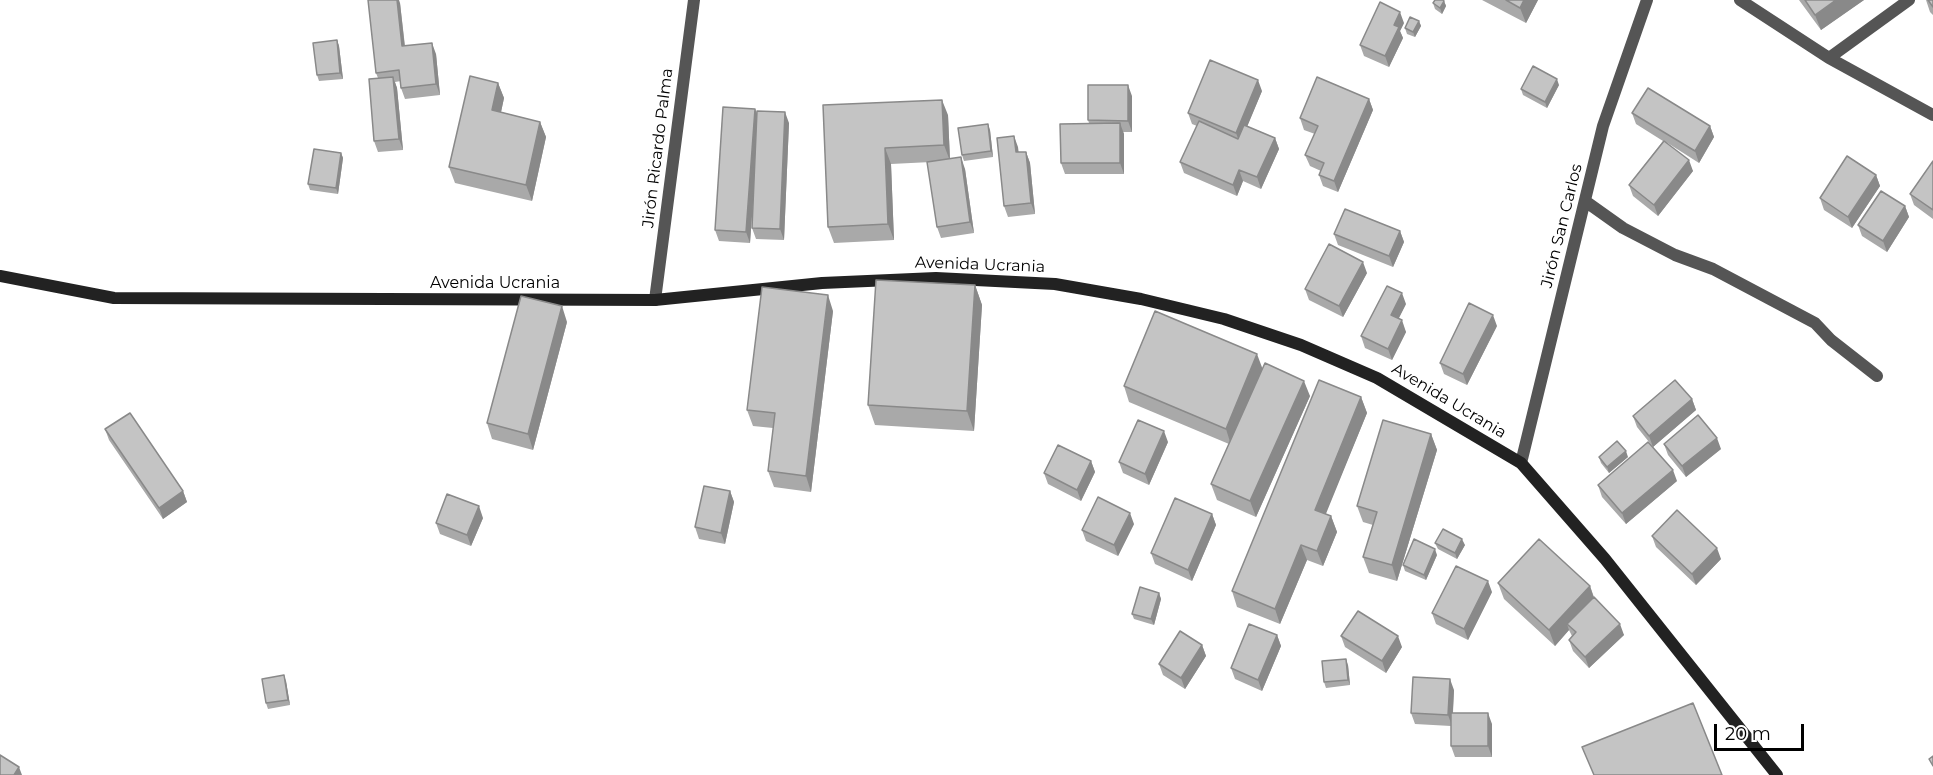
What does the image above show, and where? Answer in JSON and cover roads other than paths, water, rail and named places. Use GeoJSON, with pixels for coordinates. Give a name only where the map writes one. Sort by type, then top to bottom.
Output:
{"type":"FeatureCollection","features":[{"type":"Feature","properties":{"kind":"main road","name":"Avenida Ucrania"},"geometry":{"type":"LineString","coordinates":[[0,276],[114,298],[656,300],[822,283],[936,278],[1055,285],[1141,299],[1224,319],[1300,345],[1377,378],[1521,463],[1605,560],[1777,775]]}},
{"type":"Feature","properties":{"kind":"street","name":"Jirón Ricardo Palma"},"geometry":{"type":"LineString","coordinates":[[656,300],[693,0]]}},
{"type":"Feature","properties":{"kind":"street","name":"Jirón San Carlos"},"geometry":{"type":"LineString","coordinates":[[1521,463],[1603,126],[1647,0]]}},
{"type":"Feature","properties":{"kind":"street"},"geometry":{"type":"LineString","coordinates":[[1740,0],[1829,58],[1933,115]]}},
{"type":"Feature","properties":{"kind":"street"},"geometry":{"type":"LineString","coordinates":[[1829,58],[1909,0]]}},
{"type":"Feature","properties":{"kind":"street"},"geometry":{"type":"LineString","coordinates":[[1585,201],[1623,228],[1675,255],[1713,269],[1815,323],[1831,340],[1877,376]]}}]}
